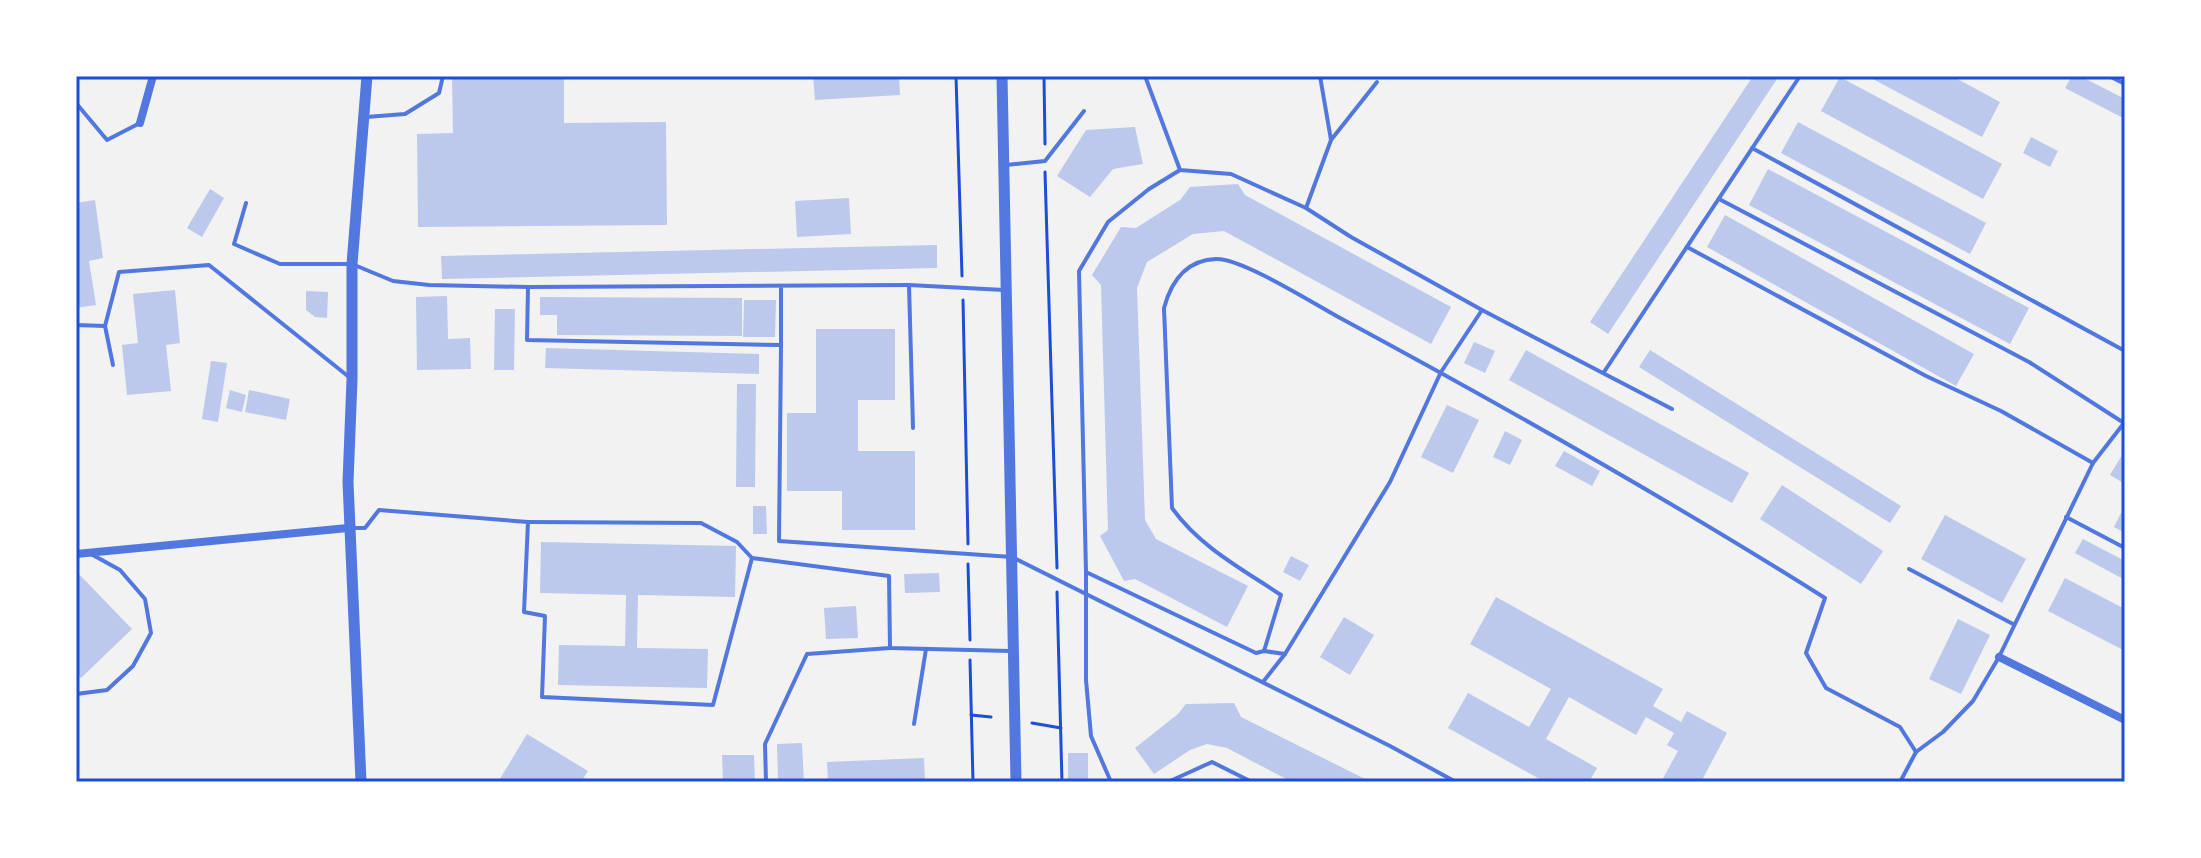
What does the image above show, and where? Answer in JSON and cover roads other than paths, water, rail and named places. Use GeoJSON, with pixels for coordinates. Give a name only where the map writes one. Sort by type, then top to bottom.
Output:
{"type":"FeatureCollection","features":[{"type":"Feature","properties":{"kind":"street"},"geometry":{"type":"LineString","coordinates":[[140,123],[153,76]]}},
{"type":"Feature","properties":{"kind":"street"},"geometry":{"type":"LineString","coordinates":[[361,782],[348,528],[352,264],[367,76]]}},
{"type":"Feature","properties":{"kind":"street"},"geometry":{"type":"LineString","coordinates":[[1002,76],[1016,782]]}},
{"type":"Feature","properties":{"kind":"street"},"geometry":{"type":"LineString","coordinates":[[76,554],[348,528]]}},
{"type":"Feature","properties":{"kind":"street"},"geometry":{"type":"LineString","coordinates":[[1999,657],[2125,720]]}},
{"type":"Feature","properties":{"kind":"lane"},"geometry":{"type":"LineString","coordinates":[[363,118],[405,114],[439,93],[443,76]]}},
{"type":"Feature","properties":{"kind":"lane"},"geometry":{"type":"LineString","coordinates":[[1145,76],[1180,170]]}},
{"type":"Feature","properties":{"kind":"lane"},"geometry":{"type":"LineString","coordinates":[[1320,76],[1331,140]]}},
{"type":"Feature","properties":{"kind":"lane"},"geometry":{"type":"LineString","coordinates":[[1604,372],[1800,76]]}},
{"type":"Feature","properties":{"kind":"lane"},"geometry":{"type":"LineString","coordinates":[[2109,76],[2125,84]]}},
{"type":"Feature","properties":{"kind":"lane"},"geometry":{"type":"LineString","coordinates":[[1306,208],[1331,140],[1377,82]]}},
{"type":"Feature","properties":{"kind":"lane"},"geometry":{"type":"LineString","coordinates":[[76,103],[107,140],[140,123]]}},
{"type":"Feature","properties":{"kind":"lane"},"geometry":{"type":"LineString","coordinates":[[1004,165],[1045,161],[1084,111]]}},
{"type":"Feature","properties":{"kind":"lane"},"geometry":{"type":"LineString","coordinates":[[1752,148],[2125,351]]}},
{"type":"Feature","properties":{"kind":"lane"},"geometry":{"type":"LineString","coordinates":[[1111,782],[1091,736],[1086,680],[1079,271],[1108,222],[1149,189],[1180,170],[1231,174],[1306,208],[1351,237],[1482,310],[1672,409]]}},
{"type":"Feature","properties":{"kind":"lane"},"geometry":{"type":"LineString","coordinates":[[1719,199],[2029,362],[2125,423],[2093,463],[1999,657],[1973,701],[1943,732],[1916,752],[1900,782]]}},
{"type":"Feature","properties":{"kind":"lane"},"geometry":{"type":"LineString","coordinates":[[246,203],[234,244],[280,264],[352,264],[393,281],[528,287],[909,285],[1007,290]]}},
{"type":"Feature","properties":{"kind":"lane"},"geometry":{"type":"LineString","coordinates":[[1687,247],[1926,376],[2001,411],[2093,463]]}},
{"type":"Feature","properties":{"kind":"lane"},"geometry":{"type":"LineString","coordinates":[[1264,651],[1281,595],[1204,544],[1188,530],[1172,508],[1164,308],[1168,291],[1178,275],[1200,262],[1219,259],[1255,271],[1441,372],[1754,553],[1825,598],[1806,653],[1826,688],[1900,727],[1916,752]]}},
{"type":"Feature","properties":{"kind":"lane"},"geometry":{"type":"LineString","coordinates":[[113,365],[105,326],[119,272],[209,265],[352,380]]}},
{"type":"Feature","properties":{"kind":"lane"},"geometry":{"type":"LineString","coordinates":[[909,285],[913,428]]}},
{"type":"Feature","properties":{"kind":"lane"},"geometry":{"type":"LineString","coordinates":[[781,286],[779,541],[1012,557],[1456,782]]}},
{"type":"Feature","properties":{"kind":"lane"},"geometry":{"type":"LineString","coordinates":[[528,287],[527,340],[781,345]]}},
{"type":"Feature","properties":{"kind":"lane"},"geometry":{"type":"LineString","coordinates":[[1263,682],[1285,654],[1390,482],[1441,372],[1482,310]]}},
{"type":"Feature","properties":{"kind":"lane"},"geometry":{"type":"LineString","coordinates":[[76,325],[105,326]]}},
{"type":"Feature","properties":{"kind":"lane"},"geometry":{"type":"LineString","coordinates":[[348,528],[365,528],[379,510],[528,522],[701,523],[737,542],[752,558],[889,576],[890,648]]}},
{"type":"Feature","properties":{"kind":"lane"},"geometry":{"type":"LineString","coordinates":[[2066,517],[2125,548]]}},
{"type":"Feature","properties":{"kind":"lane"},"geometry":{"type":"LineString","coordinates":[[528,522],[524,612],[545,616],[542,697],[713,705],[752,558]]}},
{"type":"Feature","properties":{"kind":"lane"},"geometry":{"type":"LineString","coordinates":[[76,694],[107,690],[133,666],[151,633],[145,599],[120,570],[89,553]]}},
{"type":"Feature","properties":{"kind":"lane"},"geometry":{"type":"LineString","coordinates":[[1909,569],[2013,624]]}},
{"type":"Feature","properties":{"kind":"lane"},"geometry":{"type":"LineString","coordinates":[[1086,572],[1256,653],[1285,654]]}},
{"type":"Feature","properties":{"kind":"lane"},"geometry":{"type":"LineString","coordinates":[[766,782],[765,744],[807,654],[890,648],[1014,651]]}},
{"type":"Feature","properties":{"kind":"lane"},"geometry":{"type":"LineString","coordinates":[[914,724],[926,649]]}},
{"type":"Feature","properties":{"kind":"lane"},"geometry":{"type":"LineString","coordinates":[[1168,782],[1212,762],[1252,782]]}}]}
